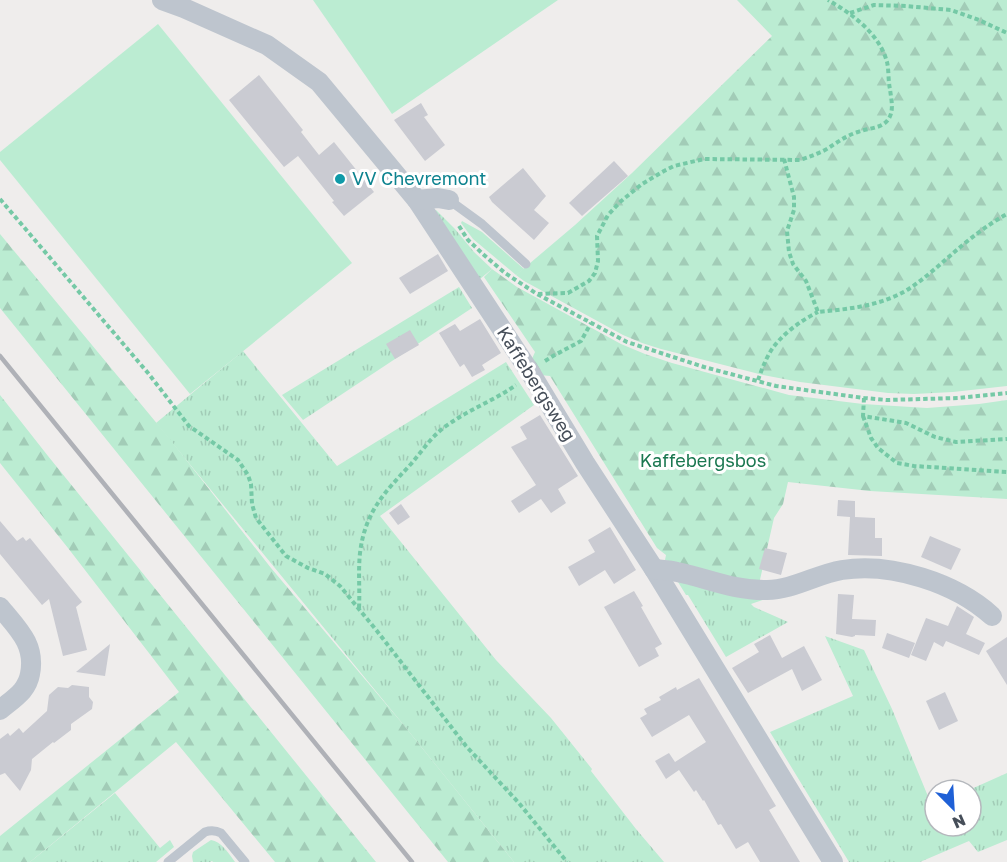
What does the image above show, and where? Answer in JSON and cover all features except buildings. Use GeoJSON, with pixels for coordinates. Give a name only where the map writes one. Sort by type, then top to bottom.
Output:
{"type":"FeatureCollection","features":[{"type":"Feature","properties":{"kind":"street","name":"Kaffebergsweg"},"geometry":{"type":"LineString","coordinates":[[162,0],[267,45],[319,82],[417,200],[530,372],[585,463],[654,569],[832,862]]}},
{"type":"Feature","properties":{"kind":"street"},"geometry":{"type":"LineString","coordinates":[[417,200],[438,198],[449,200]]}},
{"type":"Feature","properties":{"kind":"street"},"geometry":{"type":"LineString","coordinates":[[654,569],[750,590],[770,590],[790,586],[841,570],[870,568],[896,570],[956,592],[979,604],[992,616]]}},
{"type":"Feature","properties":{"kind":"street"},"geometry":{"type":"LineString","coordinates":[[0,607],[23,635],[31,651],[32,665],[29,679],[23,690],[0,710]]}},
{"type":"Feature","properties":{"kind":"lane"},"geometry":{"type":"LineString","coordinates":[[449,200],[482,224],[526,264]]}},
{"type":"Feature","properties":{"kind":"lane"},"geometry":{"type":"LineString","coordinates":[[168,862],[210,830],[221,833],[245,862]]}},
{"type":"Feature","properties":{"kind":"path"},"geometry":{"type":"LineString","coordinates":[[537,294],[568,292],[589,281],[595,273],[598,261],[597,236],[608,215],[642,184],[674,166],[704,159],[800,160],[825,150],[847,136],[880,126],[887,121],[891,114],[888,63],[881,47],[850,13],[828,0]]}},
{"type":"Feature","properties":{"kind":"path"},"geometry":{"type":"LineString","coordinates":[[850,13],[874,5],[951,10],[1007,33]]}},
{"type":"Feature","properties":{"kind":"path"},"geometry":{"type":"LineString","coordinates":[[784,159],[794,197],[794,210],[788,231],[789,252],[793,264],[806,281],[819,312]]}},
{"type":"Feature","properties":{"kind":"path"},"geometry":{"type":"LineString","coordinates":[[0,199],[141,364],[189,426],[238,460],[251,484],[252,504],[256,518],[286,556],[325,574],[340,586],[465,746],[518,802],[567,862]]}},
{"type":"Feature","properties":{"kind":"path"},"geometry":{"type":"LineString","coordinates":[[449,200],[453,216],[468,240],[505,273],[537,294],[612,335],[643,348],[776,386],[864,398],[887,400],[958,398],[1007,393]]}},
{"type":"Feature","properties":{"kind":"path"},"geometry":{"type":"LineString","coordinates":[[758,380],[770,352],[790,329],[819,312],[853,309],[880,302],[907,290],[994,221],[1007,214]]}},
{"type":"Feature","properties":{"kind":"path"},"geometry":{"type":"LineString","coordinates":[[359,608],[360,554],[363,535],[377,502],[429,441],[447,425],[500,396],[553,356],[581,341],[591,323]]}},
{"type":"Feature","properties":{"kind":"path"},"geometry":{"type":"LineString","coordinates":[[864,398],[863,416],[871,438],[885,455],[897,463],[1007,472]]}},
{"type":"Feature","properties":{"kind":"path"},"geometry":{"type":"LineString","coordinates":[[863,416],[906,423],[935,437],[956,442],[1007,439]]}},
{"type":"Feature","properties":{"kind":"green space"},"geometry":{"type":"Polygon","coordinates":[[[313,0],[558,0],[392,114],[313,0]]]}},
{"type":"Feature","properties":{"kind":"green space"},"geometry":{"type":"Polygon","coordinates":[[[737,0],[1007,0],[1007,386],[953,392],[888,393],[763,375],[642,343],[623,335],[516,275],[632,173],[772,36],[737,0]]]}},
{"type":"Feature","properties":{"kind":"green space"},"geometry":{"type":"Polygon","coordinates":[[[158,24],[352,263],[190,394],[0,160],[0,152],[158,24]]]}},
{"type":"Feature","properties":{"kind":"green space"},"geometry":{"type":"Polygon","coordinates":[[[436,210],[492,269],[480,279],[433,212],[436,210]]]}},
{"type":"Feature","properties":{"kind":"green space"},"geometry":{"type":"Polygon","coordinates":[[[462,221],[482,232],[524,269],[516,275],[473,239],[461,223],[462,221]]]}},
{"type":"Feature","properties":{"kind":"green space"},"geometry":{"type":"Polygon","coordinates":[[[0,234],[169,438],[271,568],[402,723],[514,862],[448,862],[0,308],[0,234]]]}},
{"type":"Feature","properties":{"kind":"green space","name":"Kaffebergsbos"},"geometry":{"type":"Polygon","coordinates":[[[492,269],[517,287],[621,344],[672,363],[789,395],[863,404],[927,408],[1007,400],[1007,499],[870,491],[788,482],[783,504],[774,518],[759,584],[724,579],[665,560],[666,555],[657,548],[550,376],[540,375],[531,361],[535,352],[484,277],[492,269]]]}},
{"type":"Feature","properties":{"kind":"green space"},"geometry":{"type":"Polygon","coordinates":[[[459,287],[472,308],[303,420],[282,395],[459,287]]]}},
{"type":"Feature","properties":{"kind":"green space"},"geometry":{"type":"Polygon","coordinates":[[[243,351],[337,466],[506,362],[534,405],[380,516],[496,660],[551,718],[664,862],[514,862],[156,423],[243,351]]]}},
{"type":"Feature","properties":{"kind":"green space"},"geometry":{"type":"Polygon","coordinates":[[[0,395],[376,862],[275,862],[176,742],[30,862],[0,862],[0,836],[179,692],[0,463],[0,395]]]}},
{"type":"Feature","properties":{"kind":"green space"},"geometry":{"type":"Polygon","coordinates":[[[678,582],[768,598],[751,604],[788,622],[726,657],[678,582]]]}},
{"type":"Feature","properties":{"kind":"green space"},"geometry":{"type":"Polygon","coordinates":[[[825,636],[864,650],[892,709],[923,784],[923,838],[983,838],[983,784],[1007,773],[1007,840],[978,852],[969,841],[920,862],[849,862],[770,732],[853,696],[825,636]]]}},
{"type":"Feature","properties":{"kind":"green space"},"geometry":{"type":"Polygon","coordinates":[[[115,793],[160,848],[170,840],[174,847],[156,862],[30,862],[115,793]]]}},
{"type":"Feature","properties":{"kind":"green space"},"geometry":{"type":"Polygon","coordinates":[[[211,840],[221,845],[235,862],[193,862],[193,852],[211,840]]]}},
{"type":"Feature","properties":{"kind":"railway"},"geometry":{"type":"LineString","coordinates":[[0,356],[412,862]]}},
{"type":"Feature","properties":{"kind":"place","name":"VV Chevremont"},"geometry":{"type":"Point","coordinates":[340,179]}}]}
